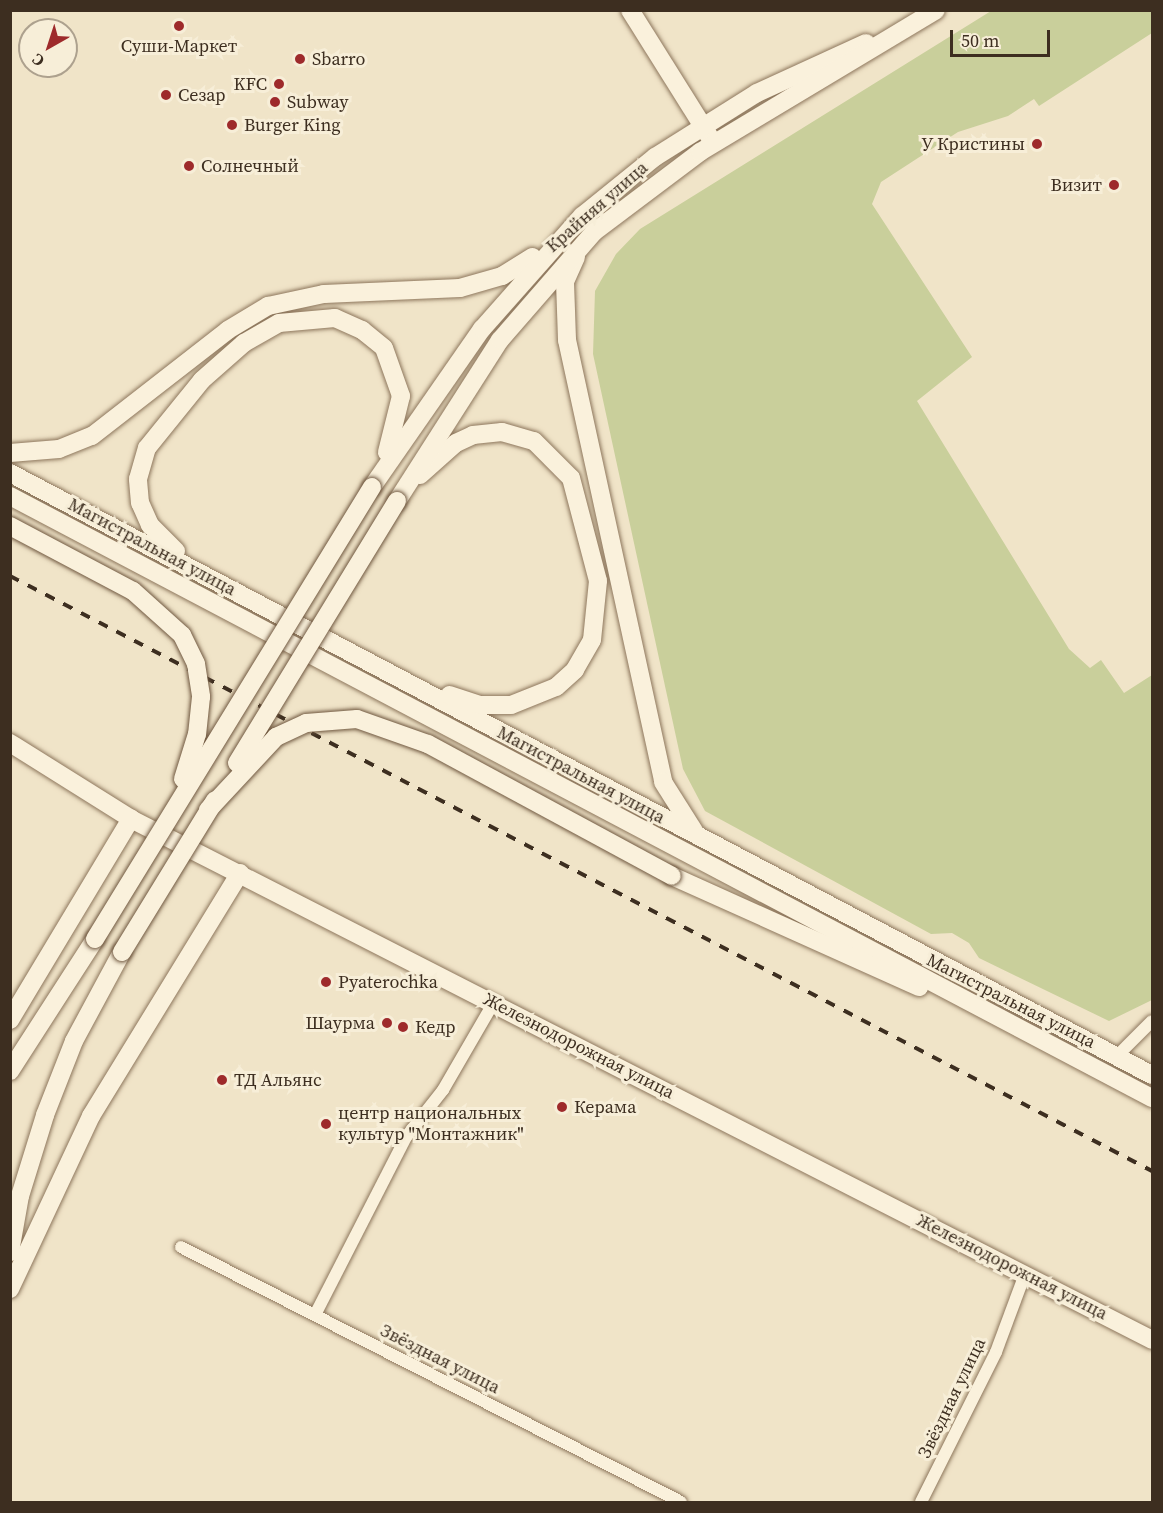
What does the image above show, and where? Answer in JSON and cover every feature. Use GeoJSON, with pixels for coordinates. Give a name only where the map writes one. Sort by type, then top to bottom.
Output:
{"type":"FeatureCollection","features":[{"type":"Feature","properties":{"kind":"main road"},"geometry":{"type":"LineString","coordinates":[[630,10],[713,143]]}},
{"type":"Feature","properties":{"kind":"main road","name":"Крайняя улица"},"geometry":{"type":"LineString","coordinates":[[397,501],[500,340],[594,232],[713,143],[936,10]]}},
{"type":"Feature","properties":{"kind":"main road","name":"Крайняя улица"},"geometry":{"type":"LineString","coordinates":[[372,487],[482,329],[582,216],[703,126],[800,70],[907,27]]}},
{"type":"Feature","properties":{"kind":"main road"},"geometry":{"type":"LineString","coordinates":[[10,453],[59,449],[92,436],[228,330],[267,306],[324,294],[481,284],[514,270],[582,216]]}},
{"type":"Feature","properties":{"kind":"main road"},"geometry":{"type":"LineString","coordinates":[[594,232],[565,282],[567,340],[663,782],[678,813],[709,843]]}},
{"type":"Feature","properties":{"kind":"main road"},"geometry":{"type":"LineString","coordinates":[[10,1071],[95,939],[372,487],[399,414],[399,380],[384,348],[348,322],[320,316],[279,323],[222,362],[168,416],[142,461],[138,491],[143,514],[172,548],[271,611]]}},
{"type":"Feature","properties":{"kind":"main road"},"geometry":{"type":"LineString","coordinates":[[10,1252],[20,1196],[49,1105],[122,952],[397,501],[441,455],[473,435],[519,435],[548,450],[579,495],[598,581],[592,640],[575,670],[556,687],[526,701],[492,706],[467,702],[341,648]]}},
{"type":"Feature","properties":{"kind":"main road","name":"Магистральная улица"},"geometry":{"type":"LineString","coordinates":[[10,473],[1152,1075]]}},
{"type":"Feature","properties":{"kind":"main road","name":"Магистральная улица"},"geometry":{"type":"LineString","coordinates":[[10,496],[1152,1098]]}},
{"type":"Feature","properties":{"kind":"main road"},"geometry":{"type":"LineString","coordinates":[[10,526],[149,601],[192,652],[201,716],[172,811]]}},
{"type":"Feature","properties":{"kind":"main road"},"geometry":{"type":"LineString","coordinates":[[208,810],[276,737],[306,723],[357,719],[428,744],[672,876],[1036,1036]]}},
{"type":"Feature","properties":{"kind":"main road","name":"Железнодорожная улица"},"geometry":{"type":"LineString","coordinates":[[10,743],[131,819],[494,1002],[1152,1340]]}},
{"type":"Feature","properties":{"kind":"main road"},"geometry":{"type":"LineString","coordinates":[[10,1020],[131,819]]}},
{"type":"Feature","properties":{"kind":"main road"},"geometry":{"type":"LineString","coordinates":[[10,1289],[91,1116],[240,873]]}},
{"type":"Feature","properties":{"kind":"street"},"geometry":{"type":"LineString","coordinates":[[315,1315],[406,1137],[442,1090],[494,1002]]}},
{"type":"Feature","properties":{"kind":"street"},"geometry":{"type":"LineString","coordinates":[[1117,1056],[1152,1021]]}},
{"type":"Feature","properties":{"kind":"street","name":"Звёздная улица"},"geometry":{"type":"LineString","coordinates":[[181,1247],[681,1503]]}},
{"type":"Feature","properties":{"kind":"street","name":"Звёздная улица"},"geometry":{"type":"LineString","coordinates":[[921,1503],[996,1352],[1025,1274]]}},
{"type":"Feature","properties":{"kind":"green space"},"geometry":{"type":"Polygon","coordinates":[[[991,11],[1152,11],[1152,33],[1039,106],[1034,99],[1008,116],[958,132],[881,182],[872,204],[972,357],[917,401],[1069,649],[1090,668],[1101,660],[1124,693],[1152,675],[1152,1000],[1109,1021],[979,958],[969,943],[952,933],[931,934],[705,811],[683,769],[593,354],[595,291],[616,254],[640,229],[991,11]]]}},
{"type":"Feature","properties":{"kind":"railway"},"geometry":{"type":"LineString","coordinates":[[10,576],[1152,1171]]}},
{"type":"Feature","properties":{"kind":"place","name":"Суши-Маркет"},"geometry":{"type":"Point","coordinates":[179,26]}},
{"type":"Feature","properties":{"kind":"place","name":"Sbarro"},"geometry":{"type":"Point","coordinates":[300,59]}},
{"type":"Feature","properties":{"kind":"place","name":"KFC"},"geometry":{"type":"Point","coordinates":[279,84]}},
{"type":"Feature","properties":{"kind":"place","name":"Сезар"},"geometry":{"type":"Point","coordinates":[166,95]}},
{"type":"Feature","properties":{"kind":"place","name":"Subway"},"geometry":{"type":"Point","coordinates":[275,102]}},
{"type":"Feature","properties":{"kind":"place","name":"Burger King"},"geometry":{"type":"Point","coordinates":[232,125]}},
{"type":"Feature","properties":{"kind":"place","name":"У Кристины"},"geometry":{"type":"Point","coordinates":[1037,144]}},
{"type":"Feature","properties":{"kind":"place","name":"Солнечный"},"geometry":{"type":"Point","coordinates":[189,166]}},
{"type":"Feature","properties":{"kind":"place","name":"Визит"},"geometry":{"type":"Point","coordinates":[1114,185]}},
{"type":"Feature","properties":{"kind":"place","name":"Pyaterochka"},"geometry":{"type":"Point","coordinates":[326,982]}},
{"type":"Feature","properties":{"kind":"place","name":"Шаурма"},"geometry":{"type":"Point","coordinates":[387,1023]}},
{"type":"Feature","properties":{"kind":"place","name":"Кедр"},"geometry":{"type":"Point","coordinates":[403,1027]}},
{"type":"Feature","properties":{"kind":"place","name":"ТД Альянс"},"geometry":{"type":"Point","coordinates":[222,1080]}},
{"type":"Feature","properties":{"kind":"place","name":"Керама"},"geometry":{"type":"Point","coordinates":[562,1107]}},
{"type":"Feature","properties":{"kind":"place","name":"центр национальных культур \"Монтажник\""},"geometry":{"type":"Point","coordinates":[326,1124]}}]}
